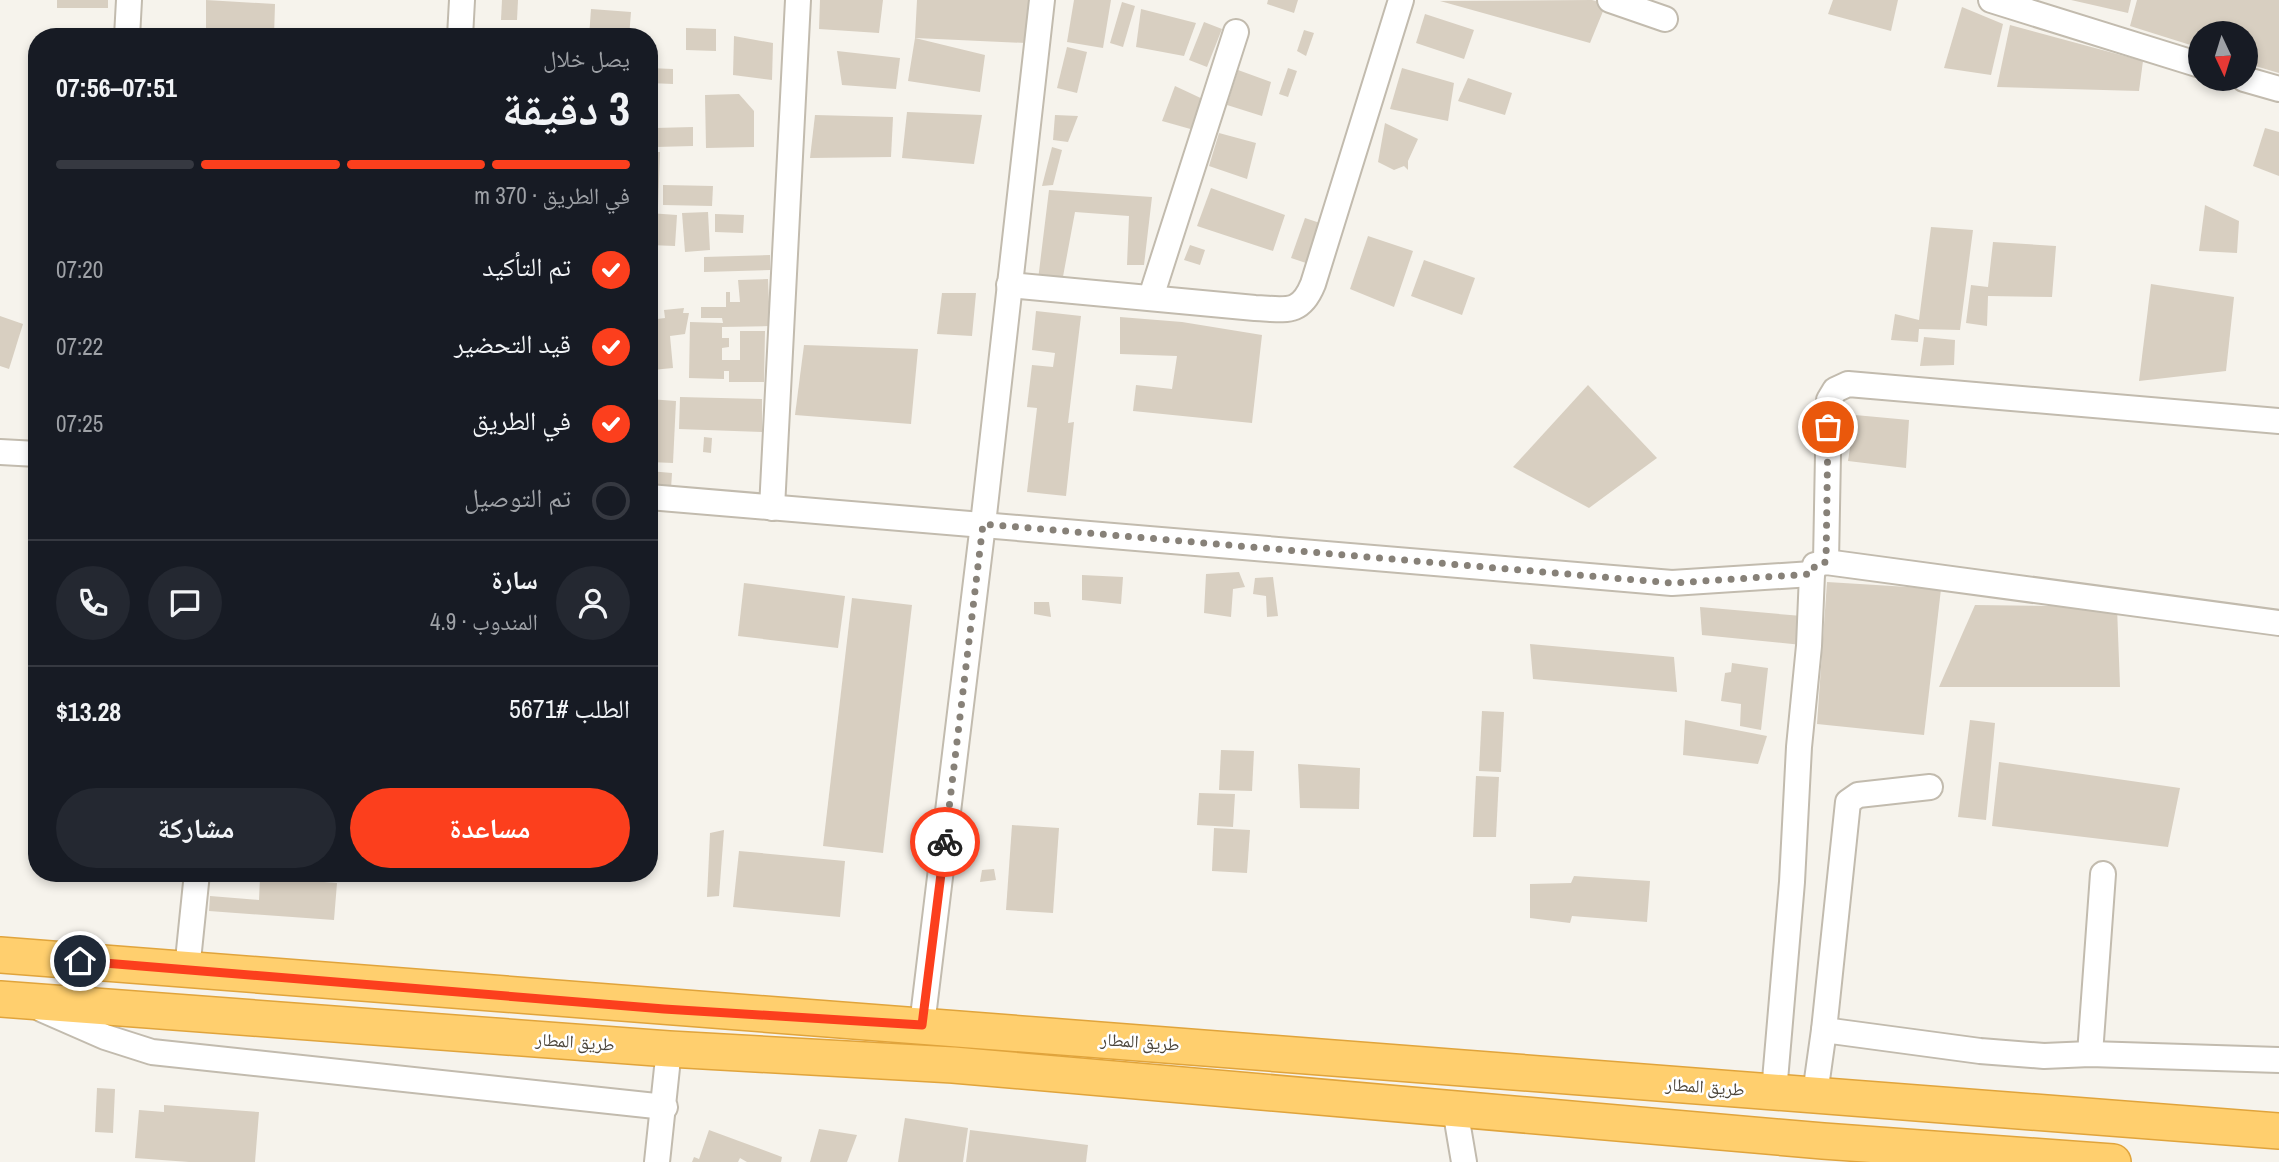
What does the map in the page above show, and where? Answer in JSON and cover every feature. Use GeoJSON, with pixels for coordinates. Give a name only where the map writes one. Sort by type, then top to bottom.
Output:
{"type":"FeatureCollection","features":[{"type":"Feature","properties":{"kind":"highway","name":"طريق المطار"},"geometry":{"type":"LineString","coordinates":[[0,955],[664,1009],[922,1025],[2279,1131]]}},
{"type":"Feature","properties":{"kind":"highway","name":"طريق المطار"},"geometry":{"type":"LineString","coordinates":[[11,1000],[669,1049],[953,1065],[1455,1109],[1822,1152],[2113,1162]]}},
{"type":"Feature","properties":{"kind":"street"},"geometry":{"type":"LineString","coordinates":[[127,28],[129,0]]}},
{"type":"Feature","properties":{"kind":"street"},"geometry":{"type":"LineString","coordinates":[[460,28],[462,0]]}},
{"type":"Feature","properties":{"kind":"street"},"geometry":{"type":"LineString","coordinates":[[772,508],[798,0]]}},
{"type":"Feature","properties":{"kind":"street"},"geometry":{"type":"LineString","coordinates":[[922,1025],[983,524],[1042,0]]}},
{"type":"Feature","properties":{"kind":"street"},"geometry":{"type":"LineString","coordinates":[[1009,285],[1255,308],[1291,309],[1307,300],[1401,0]]}},
{"type":"Feature","properties":{"kind":"street"},"geometry":{"type":"LineString","coordinates":[[1610,0],[1665,19]]}},
{"type":"Feature","properties":{"kind":"street"},"geometry":{"type":"LineString","coordinates":[[1991,0],[2188,61]]}},
{"type":"Feature","properties":{"kind":"street"},"geometry":{"type":"LineString","coordinates":[[1151,297],[1236,32]]}},
{"type":"Feature","properties":{"kind":"street"},"geometry":{"type":"LineString","coordinates":[[2258,83],[2279,89]]}},
{"type":"Feature","properties":{"kind":"street"},"geometry":{"type":"LineString","coordinates":[[1774,1092],[1799,747],[1819,568],[1829,400],[1835,390],[1848,384],[2279,421]]}},
{"type":"Feature","properties":{"kind":"street"},"geometry":{"type":"LineString","coordinates":[[0,452],[28,454]]}},
{"type":"Feature","properties":{"kind":"street"},"geometry":{"type":"LineString","coordinates":[[658,498],[1672,583],[1819,568],[2279,623]]}},
{"type":"Feature","properties":{"kind":"street"},"geometry":{"type":"LineString","coordinates":[[1815,1094],[1825,1030],[1848,802],[1857,795],[1930,787]]}},
{"type":"Feature","properties":{"kind":"street"},"geometry":{"type":"LineString","coordinates":[[2090,1054],[2104,874]]}},
{"type":"Feature","properties":{"kind":"street"},"geometry":{"type":"LineString","coordinates":[[187,970],[196,882]]}},
{"type":"Feature","properties":{"kind":"street"},"geometry":{"type":"LineString","coordinates":[[11,1000],[105,1037],[152,1052],[665,1107]]}},
{"type":"Feature","properties":{"kind":"street"},"geometry":{"type":"LineString","coordinates":[[1825,1030],[2044,1056],[2090,1054],[2279,1060]]}},
{"type":"Feature","properties":{"kind":"street"},"geometry":{"type":"LineString","coordinates":[[657,1162],[665,1107],[669,1049]]}},
{"type":"Feature","properties":{"kind":"street"},"geometry":{"type":"LineString","coordinates":[[1455,1109],[1464,1162]]}},
{"type":"Feature","properties":{"kind":"building"},"geometry":{"type":"Polygon","coordinates":[[[57,0],[108,0],[108,8],[57,8],[57,0]]]}},
{"type":"Feature","properties":{"kind":"building"},"geometry":{"type":"Polygon","coordinates":[[[206,0],[275,4],[274,28],[206,28],[206,0]]]}},
{"type":"Feature","properties":{"kind":"building"},"geometry":{"type":"Polygon","coordinates":[[[502,0],[518,0],[517,20],[501,20],[502,0]]]}},
{"type":"Feature","properties":{"kind":"building"},"geometry":{"type":"Polygon","coordinates":[[[820,0],[883,0],[879,33],[819,29],[820,0]]]}},
{"type":"Feature","properties":{"kind":"building"},"geometry":{"type":"Polygon","coordinates":[[[917,0],[1032,0],[1026,43],[915,38],[917,0]]]}},
{"type":"Feature","properties":{"kind":"building"},"geometry":{"type":"Polygon","coordinates":[[[1074,0],[1111,0],[1103,48],[1067,42],[1074,0]]]}},
{"type":"Feature","properties":{"kind":"building"},"geometry":{"type":"Polygon","coordinates":[[[1268,0],[1298,0],[1294,13],[1267,4],[1268,0]]]}},
{"type":"Feature","properties":{"kind":"building"},"geometry":{"type":"Polygon","coordinates":[[[1592,0],[1606,4],[1590,43],[1440,1],[1592,0]]]}},
{"type":"Feature","properties":{"kind":"building"},"geometry":{"type":"Polygon","coordinates":[[[1833,0],[1898,0],[1891,31],[1828,14],[1833,0]]]}},
{"type":"Feature","properties":{"kind":"building"},"geometry":{"type":"Polygon","coordinates":[[[2071,0],[2131,0],[2128,13],[2071,0]]]}},
{"type":"Feature","properties":{"kind":"building"},"geometry":{"type":"Polygon","coordinates":[[[2137,0],[2279,0],[2279,73],[2258,67],[2258,21],[2188,21],[2188,44],[2130,26],[2137,0]]]}},
{"type":"Feature","properties":{"kind":"building"},"geometry":{"type":"Polygon","coordinates":[[[1122,2],[1135,6],[1123,47],[1110,43],[1122,2]]]}},
{"type":"Feature","properties":{"kind":"building"},"geometry":{"type":"Polygon","coordinates":[[[1962,7],[2003,24],[1991,75],[1944,68],[1962,7]]]}},
{"type":"Feature","properties":{"kind":"building"},"geometry":{"type":"Polygon","coordinates":[[[591,9],[631,12],[630,28],[590,28],[591,9]]]}},
{"type":"Feature","properties":{"kind":"building"},"geometry":{"type":"Polygon","coordinates":[[[1141,9],[1196,23],[1184,56],[1136,47],[1141,9]]]}},
{"type":"Feature","properties":{"kind":"building"},"geometry":{"type":"Polygon","coordinates":[[[1425,14],[1474,30],[1464,59],[1416,43],[1425,14]]]}},
{"type":"Feature","properties":{"kind":"building"},"geometry":{"type":"Polygon","coordinates":[[[1204,22],[1222,29],[1207,67],[1189,60],[1204,22]]]}},
{"type":"Feature","properties":{"kind":"building"},"geometry":{"type":"Polygon","coordinates":[[[2010,25],[2143,61],[2139,91],[1997,87],[2010,25]]]}},
{"type":"Feature","properties":{"kind":"building"},"geometry":{"type":"Polygon","coordinates":[[[686,28],[716,29],[716,51],[686,50],[686,28]]]}},
{"type":"Feature","properties":{"kind":"building"},"geometry":{"type":"Polygon","coordinates":[[[1304,30],[1314,33],[1306,56],[1297,51],[1304,30]]]}},
{"type":"Feature","properties":{"kind":"building"},"geometry":{"type":"Polygon","coordinates":[[[734,36],[773,43],[772,80],[733,75],[734,36]]]}},
{"type":"Feature","properties":{"kind":"building"},"geometry":{"type":"Polygon","coordinates":[[[915,38],[985,55],[980,92],[908,81],[915,38]]]}},
{"type":"Feature","properties":{"kind":"building"},"geometry":{"type":"Polygon","coordinates":[[[1067,47],[1087,52],[1077,93],[1057,88],[1067,47]]]}},
{"type":"Feature","properties":{"kind":"building"},"geometry":{"type":"Polygon","coordinates":[[[837,51],[900,58],[896,89],[842,85],[837,51]]]}},
{"type":"Feature","properties":{"kind":"building"},"geometry":{"type":"Polygon","coordinates":[[[658,68],[673,69],[673,84],[658,83],[658,68]]]}},
{"type":"Feature","properties":{"kind":"building"},"geometry":{"type":"Polygon","coordinates":[[[1288,68],[1297,71],[1288,97],[1279,94],[1288,68]]]}},
{"type":"Feature","properties":{"kind":"building"},"geometry":{"type":"Polygon","coordinates":[[[1402,68],[1454,83],[1448,121],[1390,109],[1402,68]]]}},
{"type":"Feature","properties":{"kind":"building"},"geometry":{"type":"Polygon","coordinates":[[[1238,70],[1271,82],[1262,116],[1227,105],[1238,70]]]}},
{"type":"Feature","properties":{"kind":"building"},"geometry":{"type":"Polygon","coordinates":[[[1468,78],[1512,93],[1505,115],[1458,101],[1468,78]]]}},
{"type":"Feature","properties":{"kind":"building"},"geometry":{"type":"Polygon","coordinates":[[[1175,86],[1207,101],[1194,130],[1162,121],[1175,86]]]}},
{"type":"Feature","properties":{"kind":"building"},"geometry":{"type":"Polygon","coordinates":[[[739,94],[754,111],[754,147],[706,148],[705,95],[739,94]]]}},
{"type":"Feature","properties":{"kind":"building"},"geometry":{"type":"Polygon","coordinates":[[[907,112],[982,115],[974,164],[902,158],[907,112]]]}},
{"type":"Feature","properties":{"kind":"building"},"geometry":{"type":"Polygon","coordinates":[[[815,115],[893,117],[891,157],[810,158],[815,115]]]}},
{"type":"Feature","properties":{"kind":"building"},"geometry":{"type":"Polygon","coordinates":[[[1055,115],[1078,116],[1068,142],[1053,140],[1055,115]]]}},
{"type":"Feature","properties":{"kind":"building"},"geometry":{"type":"Polygon","coordinates":[[[1385,123],[1418,139],[1408,161],[1408,170],[1404,166],[1394,170],[1378,162],[1385,123]]]}},
{"type":"Feature","properties":{"kind":"building"},"geometry":{"type":"Polygon","coordinates":[[[693,127],[693,146],[658,147],[658,128],[693,127]]]}},
{"type":"Feature","properties":{"kind":"building"},"geometry":{"type":"Polygon","coordinates":[[[2265,128],[2279,132],[2279,176],[2253,166],[2265,128]]]}},
{"type":"Feature","properties":{"kind":"building"},"geometry":{"type":"Polygon","coordinates":[[[1219,133],[1256,143],[1247,179],[1209,166],[1219,133]]]}},
{"type":"Feature","properties":{"kind":"building"},"geometry":{"type":"Polygon","coordinates":[[[1052,147],[1062,150],[1053,185],[1042,186],[1052,147]]]}},
{"type":"Feature","properties":{"kind":"building"},"geometry":{"type":"Polygon","coordinates":[[[658,152],[660,152],[658,207],[658,152]]]}},
{"type":"Feature","properties":{"kind":"building"},"geometry":{"type":"Polygon","coordinates":[[[663,185],[713,186],[712,206],[663,205],[663,185]]]}},
{"type":"Feature","properties":{"kind":"building"},"geometry":{"type":"Polygon","coordinates":[[[1211,188],[1285,215],[1273,251],[1197,226],[1211,188]]]}},
{"type":"Feature","properties":{"kind":"building"},"geometry":{"type":"Polygon","coordinates":[[[1049,190],[1152,197],[1144,265],[1127,265],[1129,216],[1075,212],[1062,282],[1037,288],[1049,190]]]}},
{"type":"Feature","properties":{"kind":"building"},"geometry":{"type":"Polygon","coordinates":[[[2205,205],[2239,221],[2237,253],[2199,251],[2205,205]]]}},
{"type":"Feature","properties":{"kind":"building"},"geometry":{"type":"Polygon","coordinates":[[[708,212],[710,250],[685,252],[682,213],[708,212]]]}},
{"type":"Feature","properties":{"kind":"building"},"geometry":{"type":"Polygon","coordinates":[[[658,214],[677,215],[675,246],[658,245],[658,214]]]}},
{"type":"Feature","properties":{"kind":"building"},"geometry":{"type":"Polygon","coordinates":[[[715,214],[744,215],[743,233],[715,232],[715,214]]]}},
{"type":"Feature","properties":{"kind":"building"},"geometry":{"type":"Polygon","coordinates":[[[1305,218],[1320,223],[1306,263],[1291,258],[1305,218]]]}},
{"type":"Feature","properties":{"kind":"building"},"geometry":{"type":"Polygon","coordinates":[[[1931,227],[1973,230],[1960,330],[1919,329],[1918,342],[1891,340],[1895,314],[1919,320],[1931,227]]]}},
{"type":"Feature","properties":{"kind":"building"},"geometry":{"type":"Polygon","coordinates":[[[1368,236],[1413,251],[1394,307],[1350,289],[1368,236]]]}},
{"type":"Feature","properties":{"kind":"building"},"geometry":{"type":"Polygon","coordinates":[[[1993,242],[2056,246],[2052,297],[1988,296],[1987,326],[1966,323],[1971,285],[1988,287],[1993,242]]]}},
{"type":"Feature","properties":{"kind":"building"},"geometry":{"type":"Polygon","coordinates":[[[1190,245],[1205,250],[1200,265],[1184,260],[1190,245]]]}},
{"type":"Feature","properties":{"kind":"building"},"geometry":{"type":"Polygon","coordinates":[[[770,255],[770,270],[704,272],[704,257],[770,255]]]}},
{"type":"Feature","properties":{"kind":"building"},"geometry":{"type":"Polygon","coordinates":[[[1424,260],[1475,278],[1462,315],[1411,296],[1424,260]]]}},
{"type":"Feature","properties":{"kind":"building"},"geometry":{"type":"Polygon","coordinates":[[[768,279],[770,326],[722,327],[722,338],[729,338],[729,347],[722,348],[722,360],[740,360],[740,331],[765,331],[764,382],[729,382],[729,371],[724,371],[724,379],[689,378],[690,322],[723,323],[722,318],[701,318],[701,307],[726,307],[726,292],[730,292],[730,302],[740,302],[738,280],[768,279]]]}},
{"type":"Feature","properties":{"kind":"building"},"geometry":{"type":"Polygon","coordinates":[[[2151,284],[2234,297],[2226,371],[2139,381],[2151,284]]]}},
{"type":"Feature","properties":{"kind":"building"},"geometry":{"type":"Polygon","coordinates":[[[942,293],[976,293],[972,336],[937,334],[942,293]]]}},
{"type":"Feature","properties":{"kind":"building"},"geometry":{"type":"Polygon","coordinates":[[[684,308],[683,313],[689,313],[685,334],[670,336],[673,368],[658,369],[658,319],[665,318],[664,310],[684,308]]]}},
{"type":"Feature","properties":{"kind":"building"},"geometry":{"type":"Polygon","coordinates":[[[1036,311],[1081,316],[1068,423],[1074,422],[1066,496],[1027,492],[1037,408],[1027,407],[1032,365],[1053,367],[1055,353],[1032,350],[1036,311]]]}},
{"type":"Feature","properties":{"kind":"building"},"geometry":{"type":"Polygon","coordinates":[[[0,316],[23,324],[9,369],[0,366],[0,316]]]}},
{"type":"Feature","properties":{"kind":"building"},"geometry":{"type":"Polygon","coordinates":[[[1120,317],[1182,322],[1262,335],[1252,423],[1133,411],[1136,385],[1172,389],[1177,356],[1120,354],[1120,317]]]}},
{"type":"Feature","properties":{"kind":"building"},"geometry":{"type":"Polygon","coordinates":[[[1924,337],[1955,340],[1954,365],[1920,366],[1924,337]]]}},
{"type":"Feature","properties":{"kind":"building"},"geometry":{"type":"Polygon","coordinates":[[[804,345],[918,349],[911,424],[795,415],[804,345]]]}},
{"type":"Feature","properties":{"kind":"building"},"geometry":{"type":"Polygon","coordinates":[[[1588,385],[1657,458],[1589,508],[1513,467],[1588,385]]]}},
{"type":"Feature","properties":{"kind":"building"},"geometry":{"type":"Polygon","coordinates":[[[680,397],[762,399],[762,432],[679,429],[680,397]]]}},
{"type":"Feature","properties":{"kind":"building"},"geometry":{"type":"Polygon","coordinates":[[[658,400],[676,401],[673,463],[658,462],[658,400]]]}},
{"type":"Feature","properties":{"kind":"building"},"geometry":{"type":"Polygon","coordinates":[[[1855,415],[1909,420],[1906,468],[1848,461],[1855,415]]]}},
{"type":"Feature","properties":{"kind":"building"},"geometry":{"type":"Polygon","coordinates":[[[704,437],[712,438],[711,453],[703,452],[704,437]]]}},
{"type":"Feature","properties":{"kind":"building"},"geometry":{"type":"Polygon","coordinates":[[[658,472],[672,473],[671,489],[658,488],[658,472]]]}},
{"type":"Feature","properties":{"kind":"building"},"geometry":{"type":"Polygon","coordinates":[[[1239,572],[1245,587],[1233,589],[1231,617],[1204,613],[1206,574],[1239,572]]]}},
{"type":"Feature","properties":{"kind":"building"},"geometry":{"type":"Polygon","coordinates":[[[1082,575],[1123,577],[1121,604],[1082,600],[1082,575]]]}},
{"type":"Feature","properties":{"kind":"building"},"geometry":{"type":"Polygon","coordinates":[[[1273,577],[1278,616],[1267,617],[1266,596],[1253,594],[1255,578],[1273,577]]]}},
{"type":"Feature","properties":{"kind":"building"},"geometry":{"type":"Polygon","coordinates":[[[1827,582],[1941,589],[1924,735],[1817,724],[1827,582]]]}},
{"type":"Feature","properties":{"kind":"building"},"geometry":{"type":"Polygon","coordinates":[[[744,583],[845,596],[838,648],[738,636],[744,583]]]}},
{"type":"Feature","properties":{"kind":"building"},"geometry":{"type":"Polygon","coordinates":[[[852,598],[912,605],[883,853],[823,846],[852,598]]]}},
{"type":"Feature","properties":{"kind":"building"},"geometry":{"type":"Polygon","coordinates":[[[1034,602],[1049,602],[1051,617],[1034,614],[1034,602]]]}},
{"type":"Feature","properties":{"kind":"building"},"geometry":{"type":"Polygon","coordinates":[[[1975,605],[2117,607],[2120,687],[1939,687],[1975,605]]]}},
{"type":"Feature","properties":{"kind":"building"},"geometry":{"type":"Polygon","coordinates":[[[1700,607],[1802,616],[1802,645],[1702,635],[1700,607]]]}},
{"type":"Feature","properties":{"kind":"building"},"geometry":{"type":"Polygon","coordinates":[[[1530,644],[1674,657],[1677,692],[1533,679],[1530,644]]]}},
{"type":"Feature","properties":{"kind":"building"},"geometry":{"type":"Polygon","coordinates":[[[1732,663],[1768,668],[1761,730],[1740,726],[1741,704],[1721,701],[1725,673],[1731,672],[1732,663]]]}},
{"type":"Feature","properties":{"kind":"building"},"geometry":{"type":"Polygon","coordinates":[[[1482,711],[1504,712],[1501,772],[1479,771],[1482,711]]]}},
{"type":"Feature","properties":{"kind":"building"},"geometry":{"type":"Polygon","coordinates":[[[1685,720],[1767,736],[1758,764],[1683,755],[1685,720]]]}},
{"type":"Feature","properties":{"kind":"building"},"geometry":{"type":"Polygon","coordinates":[[[1970,720],[1995,723],[1986,820],[1958,817],[1970,720]]]}},
{"type":"Feature","properties":{"kind":"building"},"geometry":{"type":"Polygon","coordinates":[[[1221,750],[1254,751],[1252,791],[1219,790],[1221,750]]]}},
{"type":"Feature","properties":{"kind":"building"},"geometry":{"type":"Polygon","coordinates":[[[1999,762],[2180,788],[2168,847],[1992,826],[1999,762]]]}},
{"type":"Feature","properties":{"kind":"building"},"geometry":{"type":"Polygon","coordinates":[[[1298,764],[1360,768],[1359,809],[1300,808],[1298,764]]]}},
{"type":"Feature","properties":{"kind":"building"},"geometry":{"type":"Polygon","coordinates":[[[1476,776],[1499,777],[1496,837],[1473,837],[1476,776]]]}},
{"type":"Feature","properties":{"kind":"building"},"geometry":{"type":"Polygon","coordinates":[[[1199,793],[1235,794],[1233,827],[1197,825],[1199,793]]]}},
{"type":"Feature","properties":{"kind":"building"},"geometry":{"type":"Polygon","coordinates":[[[1012,825],[1059,828],[1053,913],[1006,910],[1012,825]]]}},
{"type":"Feature","properties":{"kind":"building"},"geometry":{"type":"Polygon","coordinates":[[[1214,828],[1250,830],[1247,873],[1212,871],[1214,828]]]}},
{"type":"Feature","properties":{"kind":"building"},"geometry":{"type":"Polygon","coordinates":[[[724,830],[719,896],[707,897],[710,833],[724,830]]]}},
{"type":"Feature","properties":{"kind":"building"},"geometry":{"type":"Polygon","coordinates":[[[739,851],[845,861],[840,917],[733,907],[739,851]]]}},
{"type":"Feature","properties":{"kind":"building"},"geometry":{"type":"Polygon","coordinates":[[[994,869],[996,880],[980,882],[982,870],[994,869]]]}},
{"type":"Feature","properties":{"kind":"building"},"geometry":{"type":"Polygon","coordinates":[[[1574,876],[1650,881],[1647,922],[1572,916],[1570,923],[1530,918],[1530,884],[1571,883],[1574,876]]]}},
{"type":"Feature","properties":{"kind":"building"},"geometry":{"type":"Polygon","coordinates":[[[260,882],[337,883],[334,920],[209,911],[210,896],[259,900],[260,882]]]}},
{"type":"Feature","properties":{"kind":"building"},"geometry":{"type":"Polygon","coordinates":[[[97,1088],[115,1089],[113,1133],[95,1132],[97,1088]]]}},
{"type":"Feature","properties":{"kind":"building"},"geometry":{"type":"Polygon","coordinates":[[[164,1105],[259,1112],[255,1162],[189,1162],[135,1158],[139,1110],[164,1112],[164,1105]]]}},
{"type":"Feature","properties":{"kind":"building"},"geometry":{"type":"Polygon","coordinates":[[[905,1118],[968,1128],[963,1162],[898,1162],[905,1118]]]}},
{"type":"Feature","properties":{"kind":"building"},"geometry":{"type":"Polygon","coordinates":[[[819,1129],[857,1135],[847,1162],[810,1162],[819,1129]]]}},
{"type":"Feature","properties":{"kind":"building"},"geometry":{"type":"Polygon","coordinates":[[[709,1130],[782,1157],[781,1162],[747,1162],[740,1158],[738,1162],[692,1162],[694,1157],[699,1159],[709,1130]]]}},
{"type":"Feature","properties":{"kind":"building"},"geometry":{"type":"Polygon","coordinates":[[[970,1130],[1088,1145],[1086,1162],[966,1162],[970,1130]]]}},
{"type":"Feature","properties":{"kind":"way so far"},"geometry":{"type":"LineString","coordinates":[[945,842],[983,524],[1672,583],[1812,574],[1815,565],[1826,562],[1828,427]]}},
{"type":"Feature","properties":{"kind":"route"},"geometry":{"type":"LineString","coordinates":[[80,961],[664,1009],[922,1025],[945,842]]}}]}
